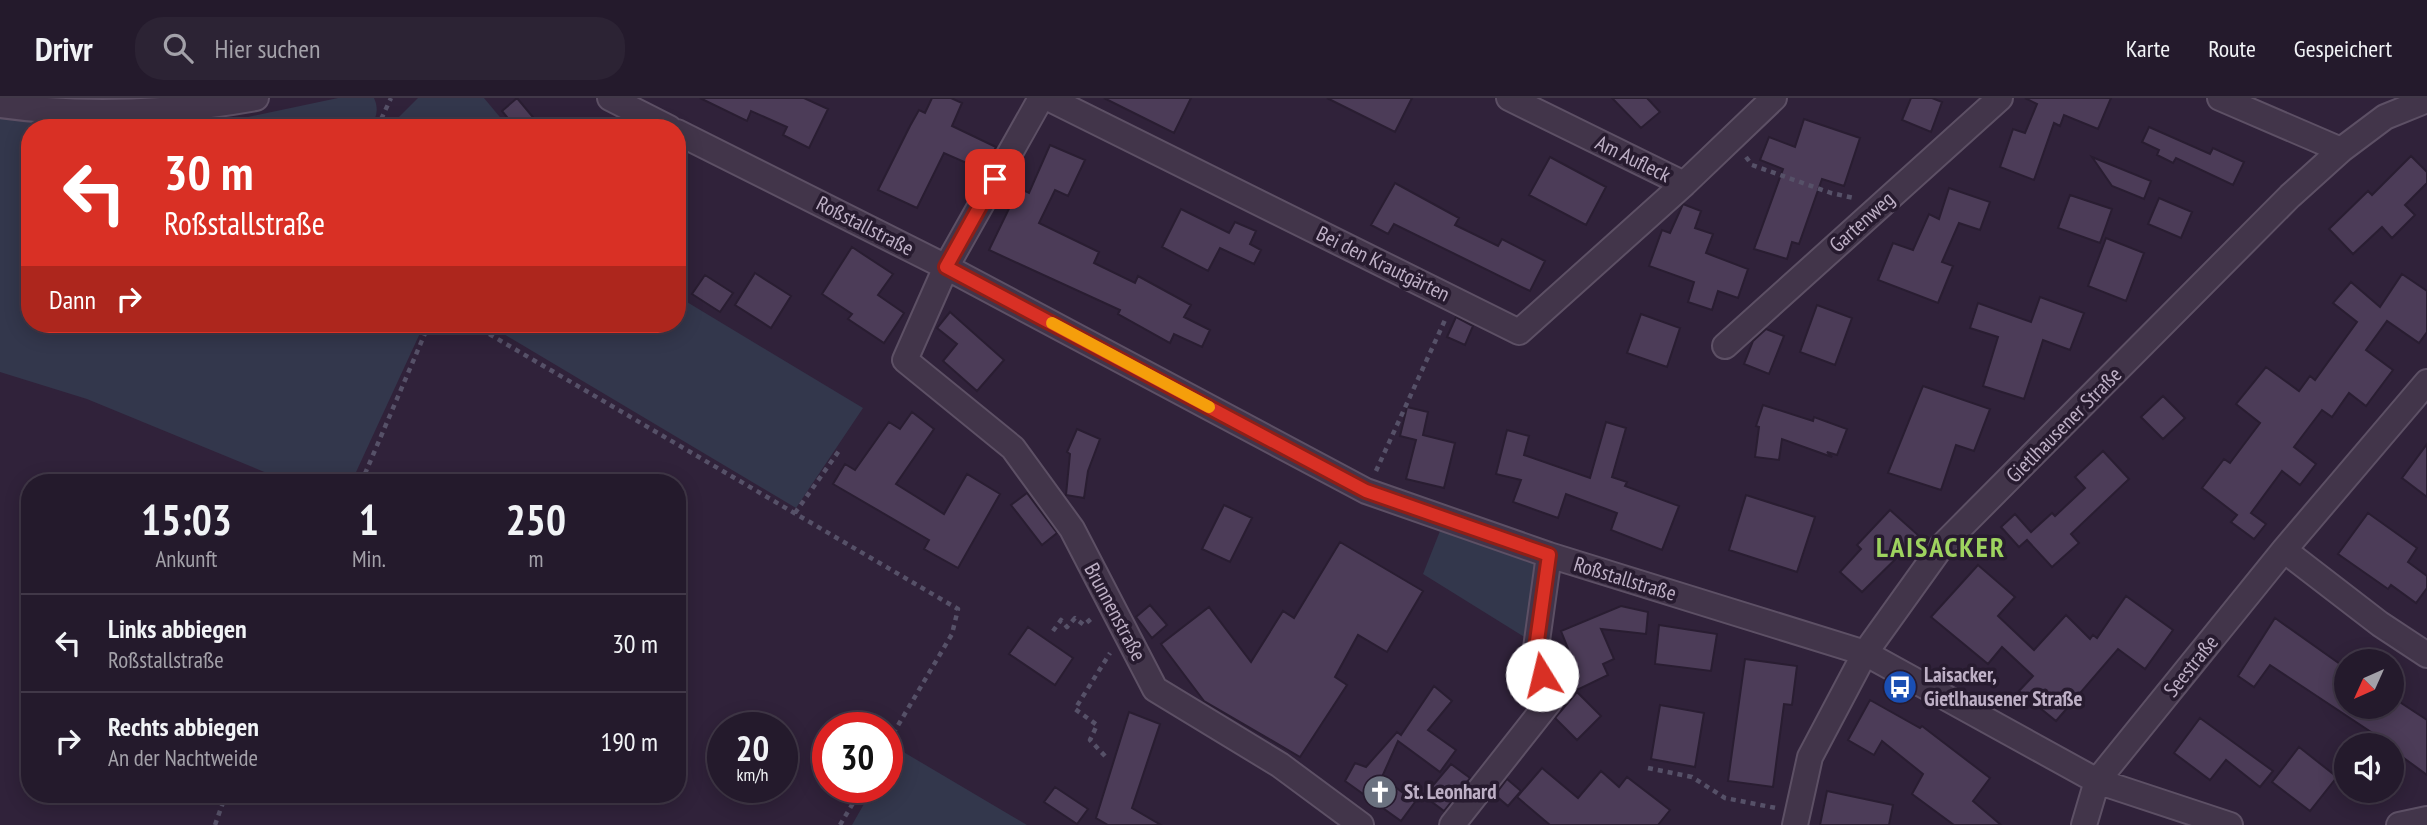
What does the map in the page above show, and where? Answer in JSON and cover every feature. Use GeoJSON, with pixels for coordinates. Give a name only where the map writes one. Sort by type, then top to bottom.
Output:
{"type":"FeatureCollection","features":[{"type":"Feature","properties":{"kind":"street"},"geometry":{"type":"LineString","coordinates":[[0,104],[60,113],[205,107],[256,98]]}},
{"type":"Feature","properties":{"kind":"street"},"geometry":{"type":"LineString","coordinates":[[610,98],[651,119]]}},
{"type":"Feature","properties":{"kind":"street"},"geometry":{"type":"LineString","coordinates":[[946,267],[1041,98]]}},
{"type":"Feature","properties":{"kind":"street","name":"Bei den Krautgärten"},"geometry":{"type":"LineString","coordinates":[[1048,98],[1519,332],[1684,184]]}},
{"type":"Feature","properties":{"kind":"street","name":"Am Aufleck"},"geometry":{"type":"LineString","coordinates":[[1509,98],[1684,184],[1774,98]]}},
{"type":"Feature","properties":{"kind":"street","name":"Gartenweg"},"geometry":{"type":"LineString","coordinates":[[1725,346],[2000,98]]}},
{"type":"Feature","properties":{"kind":"street"},"geometry":{"type":"LineString","coordinates":[[2220,98],[2341,150]]}},
{"type":"Feature","properties":{"kind":"street","name":"Gietlhausener Straße"},"geometry":{"type":"LineString","coordinates":[[1796,819],[1810,757],[1865,653],[1941,547],[2290,196],[2341,150],[2385,117],[2427,100]]}},
{"type":"Feature","properties":{"kind":"street","name":"Roßstallstraße"},"geometry":{"type":"LineString","coordinates":[[686,137],[946,267],[1366,491],[1549,555],[1865,653]]}},
{"type":"Feature","properties":{"kind":"street","name":"Brunnenstraße"},"geometry":{"type":"LineString","coordinates":[[946,267],[905,360],[1013,447],[1072,529],[1155,689],[1280,765],[1361,825]]}},
{"type":"Feature","properties":{"kind":"street","name":"Seestraße"},"geometry":{"type":"LineString","coordinates":[[2097,781],[2284,550],[2427,382]]}},
{"type":"Feature","properties":{"kind":"street"},"geometry":{"type":"LineString","coordinates":[[2284,550],[2380,624],[2427,655]]}},
{"type":"Feature","properties":{"kind":"street"},"geometry":{"type":"LineString","coordinates":[[1452,825],[1549,702],[1536,648],[1549,555]]}},
{"type":"Feature","properties":{"kind":"street"},"geometry":{"type":"LineString","coordinates":[[1865,653],[2097,781],[2230,825]]}},
{"type":"Feature","properties":{"kind":"street"},"geometry":{"type":"LineString","coordinates":[[2084,825],[2097,781]]}},
{"type":"Feature","properties":{"kind":"street"},"geometry":{"type":"LineString","coordinates":[[2399,825],[2427,819]]}},
{"type":"Feature","properties":{"kind":"path"},"geometry":{"type":"LineString","coordinates":[[381,119],[391,98]]}},
{"type":"Feature","properties":{"kind":"path"},"geometry":{"type":"LineString","coordinates":[[1732,137],[1752,164],[1831,193],[1882,204]]}},
{"type":"Feature","properties":{"kind":"path"},"geometry":{"type":"LineString","coordinates":[[1366,491],[1455,300]]}},
{"type":"Feature","properties":{"kind":"path"},"geometry":{"type":"LineString","coordinates":[[365,474],[425,333]]}},
{"type":"Feature","properties":{"kind":"path"},"geometry":{"type":"LineString","coordinates":[[487,333],[958,609],[952,634],[903,717]]}},
{"type":"Feature","properties":{"kind":"path"},"geometry":{"type":"LineString","coordinates":[[795,513],[841,447]]}},
{"type":"Feature","properties":{"kind":"path"},"geometry":{"type":"LineString","coordinates":[[1053,631],[1061,620],[1067,627],[1075,618],[1084,625],[1094,617]]}},
{"type":"Feature","properties":{"kind":"path"},"geometry":{"type":"LineString","coordinates":[[1105,756],[1090,740],[1097,725],[1075,709],[1117,642]]}},
{"type":"Feature","properties":{"kind":"path"},"geometry":{"type":"LineString","coordinates":[[1648,768],[1692,777],[1725,798],[1796,819]]}},
{"type":"Feature","properties":{"kind":"path"},"geometry":{"type":"LineString","coordinates":[[215,825],[223,803]]}},
{"type":"Feature","properties":{"kind":"path"},"geometry":{"type":"LineString","coordinates":[[840,825],[853,803]]}},
{"type":"Feature","properties":{"kind":"shaded area"},"geometry":{"type":"Polygon","coordinates":[[[338,98],[374,98],[376,106],[374,119],[239,119],[338,98]]]}},
{"type":"Feature","properties":{"kind":"shaded area"},"geometry":{"type":"Polygon","coordinates":[[[418,98],[484,98],[502,119],[397,119],[418,98]]]}},
{"type":"Feature","properties":{"kind":"shaded area"},"geometry":{"type":"Polygon","coordinates":[[[0,117],[21,119],[21,333],[420,333],[355,474],[269,474],[87,399],[0,372],[0,117]]]}},
{"type":"Feature","properties":{"kind":"shaded area"},"geometry":{"type":"Polygon","coordinates":[[[686,301],[863,408],[796,508],[502,333],[686,333],[686,301]]]}},
{"type":"Feature","properties":{"kind":"shaded area"},"geometry":{"type":"Polygon","coordinates":[[[1442,526],[1543,560],[1531,641],[1423,574],[1442,526]]]}},
{"type":"Feature","properties":{"kind":"shaded area"},"geometry":{"type":"Polygon","coordinates":[[[903,752],[1027,825],[852,825],[864,803],[903,803],[903,752]]]}},
{"type":"Feature","properties":{"kind":"building"},"geometry":{"type":"Polygon","coordinates":[[[517,98],[534,119],[509,119],[502,111],[517,98]]]}},
{"type":"Feature","properties":{"kind":"building"},"geometry":{"type":"Polygon","coordinates":[[[700,98],[804,98],[828,109],[809,148],[783,135],[787,127],[751,111],[747,121],[700,98]]]}},
{"type":"Feature","properties":{"kind":"building"},"geometry":{"type":"Polygon","coordinates":[[[932,98],[951,98],[962,103],[952,126],[996,147],[987,163],[974,157],[971,165],[944,153],[917,208],[878,190],[919,110],[925,113],[932,98]]]}},
{"type":"Feature","properties":{"kind":"building"},"geometry":{"type":"Polygon","coordinates":[[[1104,98],[1191,98],[1174,133],[1104,98]]]}},
{"type":"Feature","properties":{"kind":"building"},"geometry":{"type":"Polygon","coordinates":[[[1327,98],[1412,98],[1395,132],[1327,98]]]}},
{"type":"Feature","properties":{"kind":"building"},"geometry":{"type":"Polygon","coordinates":[[[1612,98],[1647,98],[1660,112],[1641,128],[1612,98]]]}},
{"type":"Feature","properties":{"kind":"building"},"geometry":{"type":"Polygon","coordinates":[[[1911,98],[1932,98],[1942,102],[1931,132],[1902,120],[1911,98]]]}},
{"type":"Feature","properties":{"kind":"building"},"geometry":{"type":"Polygon","coordinates":[[[2025,98],[2111,98],[2098,129],[2064,115],[2060,126],[2054,123],[2034,180],[2000,167],[2013,129],[2025,133],[2037,104],[2025,98]]]}},
{"type":"Feature","properties":{"kind":"building"},"geometry":{"type":"Polygon","coordinates":[[[1804,119],[1860,138],[1844,186],[1822,179],[1799,244],[1792,242],[1787,259],[1754,249],[1783,169],[1760,160],[1769,137],[1795,147],[1804,119]]]}},
{"type":"Feature","properties":{"kind":"building"},"geometry":{"type":"Polygon","coordinates":[[[2149,127],[2210,154],[2213,148],[2244,162],[2233,185],[2176,158],[2173,163],[2157,155],[2159,150],[2142,142],[2149,127]]]}},
{"type":"Feature","properties":{"kind":"building"},"geometry":{"type":"Polygon","coordinates":[[[1050,145],[1085,160],[1068,196],[1055,190],[1039,223],[1099,252],[1094,263],[1135,283],[1138,276],[1191,305],[1184,317],[1210,330],[1202,347],[1174,334],[1170,343],[1118,314],[1120,310],[989,250],[1019,188],[1029,193],[1050,145]]]}},
{"type":"Feature","properties":{"kind":"building"},"geometry":{"type":"Polygon","coordinates":[[[2411,156],[2427,172],[2427,183],[2405,205],[2415,215],[2392,238],[2382,227],[2353,254],[2329,229],[2368,191],[2372,195],[2411,156]]]}},
{"type":"Feature","properties":{"kind":"building"},"geometry":{"type":"Polygon","coordinates":[[[1550,157],[1606,187],[1586,225],[1529,195],[1550,157]]]}},
{"type":"Feature","properties":{"kind":"building"},"geometry":{"type":"Polygon","coordinates":[[[2092,157],[2151,181],[2144,199],[2112,186],[2092,157]]]}},
{"type":"Feature","properties":{"kind":"building"},"geometry":{"type":"Polygon","coordinates":[[[1395,183],[1459,218],[1455,225],[1498,246],[1502,239],[1545,261],[1530,291],[1394,224],[1388,234],[1371,225],[1395,183]]]}},
{"type":"Feature","properties":{"kind":"building"},"geometry":{"type":"Polygon","coordinates":[[[1949,188],[1990,202],[1980,230],[1959,223],[1942,262],[1953,266],[1938,303],[1878,280],[1893,243],[1913,250],[1929,214],[1939,219],[1949,188]]]}},
{"type":"Feature","properties":{"kind":"building"},"geometry":{"type":"Polygon","coordinates":[[[2070,195],[2112,209],[2100,243],[2058,228],[2070,195]]]}},
{"type":"Feature","properties":{"kind":"building"},"geometry":{"type":"Polygon","coordinates":[[[2159,198],[2192,212],[2181,238],[2148,224],[2159,198]]]}},
{"type":"Feature","properties":{"kind":"building"},"geometry":{"type":"Polygon","coordinates":[[[1683,204],[1701,211],[1695,228],[1713,234],[1706,253],[1748,269],[1738,298],[1718,291],[1712,310],[1688,302],[1694,282],[1649,266],[1662,230],[1670,233],[1683,204]]]}},
{"type":"Feature","properties":{"kind":"building"},"geometry":{"type":"Polygon","coordinates":[[[1181,209],[1229,233],[1235,222],[1256,231],[1250,244],[1261,250],[1254,264],[1220,248],[1208,271],[1162,247],[1181,209]]]}},
{"type":"Feature","properties":{"kind":"building"},"geometry":{"type":"Polygon","coordinates":[[[2106,238],[2144,253],[2126,301],[2088,286],[2106,238]]]}},
{"type":"Feature","properties":{"kind":"building"},"geometry":{"type":"Polygon","coordinates":[[[852,247],[893,274],[878,295],[904,313],[884,343],[848,319],[852,314],[822,294],[852,247]]]}},
{"type":"Feature","properties":{"kind":"building"},"geometry":{"type":"Polygon","coordinates":[[[755,273],[791,296],[771,328],[735,305],[755,273]]]}},
{"type":"Feature","properties":{"kind":"building"},"geometry":{"type":"Polygon","coordinates":[[[2402,274],[2427,291],[2427,332],[2419,343],[2387,321],[2366,350],[2393,370],[2366,406],[2349,393],[2332,417],[2322,410],[2294,447],[2316,464],[2300,485],[2282,471],[2251,513],[2266,524],[2254,539],[2231,522],[2237,515],[2202,488],[2224,459],[2230,463],[2260,423],[2236,404],[2266,367],[2299,391],[2310,376],[2315,380],[2357,322],[2333,303],[2351,282],[2380,307],[2402,274]]]}},
{"type":"Feature","properties":{"kind":"building"},"geometry":{"type":"Polygon","coordinates":[[[705,275],[733,293],[720,312],[692,294],[705,275]]]}},
{"type":"Feature","properties":{"kind":"building"},"geometry":{"type":"Polygon","coordinates":[[[2040,297],[2084,313],[2070,350],[2043,340],[2024,399],[1983,386],[1998,337],[1970,328],[1978,303],[2031,322],[2040,297]]]}},
{"type":"Feature","properties":{"kind":"building"},"geometry":{"type":"Polygon","coordinates":[[[1817,305],[1852,318],[1835,365],[1800,352],[1817,305]]]}},
{"type":"Feature","properties":{"kind":"building"},"geometry":{"type":"Polygon","coordinates":[[[950,312],[1004,360],[977,391],[943,361],[957,344],[937,328],[950,312]]]}},
{"type":"Feature","properties":{"kind":"building"},"geometry":{"type":"Polygon","coordinates":[[[1641,314],[1680,328],[1667,367],[1627,353],[1641,314]]]}},
{"type":"Feature","properties":{"kind":"building"},"geometry":{"type":"Polygon","coordinates":[[[1456,317],[1473,326],[1465,345],[1447,337],[1456,317]]]}},
{"type":"Feature","properties":{"kind":"building"},"geometry":{"type":"Polygon","coordinates":[[[1766,329],[1784,336],[1769,374],[1744,364],[1753,341],[1766,329]]]}},
{"type":"Feature","properties":{"kind":"building"},"geometry":{"type":"Polygon","coordinates":[[[1923,386],[1990,409],[1974,451],[1956,445],[1941,490],[1888,473],[1923,386]]]}},
{"type":"Feature","properties":{"kind":"building"},"geometry":{"type":"Polygon","coordinates":[[[2163,396],[2185,418],[2163,439],[2141,417],[2163,396]]]}},
{"type":"Feature","properties":{"kind":"building"},"geometry":{"type":"Polygon","coordinates":[[[1763,405],[1813,421],[1814,417],[1847,429],[1837,455],[1827,452],[1832,457],[1782,439],[1779,460],[1755,457],[1759,427],[1756,426],[1763,405]]]}},
{"type":"Feature","properties":{"kind":"building"},"geometry":{"type":"Polygon","coordinates":[[[1407,407],[1428,412],[1423,435],[1455,443],[1444,488],[1406,479],[1416,440],[1400,436],[1407,407]]]}},
{"type":"Feature","properties":{"kind":"building"},"geometry":{"type":"Polygon","coordinates":[[[912,412],[934,429],[896,484],[944,514],[967,474],[1000,494],[958,568],[924,549],[929,540],[833,484],[845,464],[855,470],[889,422],[900,429],[912,412]]]}},
{"type":"Feature","properties":{"kind":"building"},"geometry":{"type":"Polygon","coordinates":[[[1606,422],[1626,428],[1612,477],[1627,482],[1625,486],[1679,506],[1662,550],[1611,530],[1617,513],[1566,494],[1558,518],[1513,502],[1521,480],[1496,474],[1507,430],[1529,436],[1524,455],[1590,478],[1606,422]]]}},
{"type":"Feature","properties":{"kind":"building"},"geometry":{"type":"Polygon","coordinates":[[[1077,429],[1100,439],[1088,471],[1084,498],[1066,495],[1070,454],[1067,452],[1077,429]]]}},
{"type":"Feature","properties":{"kind":"building"},"geometry":{"type":"Polygon","coordinates":[[[2427,444],[2427,497],[2402,478],[2427,444]]]}},
{"type":"Feature","properties":{"kind":"building"},"geometry":{"type":"Polygon","coordinates":[[[2103,451],[2129,479],[2071,534],[2079,543],[2052,567],[2027,540],[2019,547],[2001,527],[2015,514],[2031,532],[2052,513],[2055,516],[2085,488],[2075,477],[2103,451]]]}},
{"type":"Feature","properties":{"kind":"building"},"geometry":{"type":"Polygon","coordinates":[[[1027,493],[1057,533],[1042,545],[1011,505],[1027,493]]]}},
{"type":"Feature","properties":{"kind":"building"},"geometry":{"type":"Polygon","coordinates":[[[1746,495],[1815,517],[1797,572],[1729,550],[1746,495]]]}},
{"type":"Feature","properties":{"kind":"building"},"geometry":{"type":"Polygon","coordinates":[[[1224,505],[1252,518],[1230,562],[1202,549],[1224,505]]]}},
{"type":"Feature","properties":{"kind":"building"},"geometry":{"type":"Polygon","coordinates":[[[1890,510],[1919,536],[1862,592],[1840,572],[1861,549],[1857,545],[1890,510]]]}},
{"type":"Feature","properties":{"kind":"building"},"geometry":{"type":"Polygon","coordinates":[[[2368,513],[2417,548],[2408,562],[2427,576],[2427,588],[2416,603],[2391,585],[2388,589],[2338,554],[2368,513]]]}},
{"type":"Feature","properties":{"kind":"building"},"geometry":{"type":"Polygon","coordinates":[[[1340,542],[1423,591],[1387,652],[1358,635],[1335,677],[1347,685],[1300,757],[1204,701],[1161,644],[1209,607],[1251,662],[1283,611],[1294,618],[1340,542]]]}},
{"type":"Feature","properties":{"kind":"building"},"geometry":{"type":"Polygon","coordinates":[[[1978,565],[2015,597],[1998,616],[2034,650],[2066,615],[2090,639],[2093,635],[2097,638],[2126,596],[2173,630],[2145,669],[2118,649],[2056,721],[2019,691],[2033,676],[2002,647],[1988,664],[1931,617],[1978,565]]]}},
{"type":"Feature","properties":{"kind":"building"},"geometry":{"type":"Polygon","coordinates":[[[1150,605],[1167,625],[1152,638],[1136,617],[1150,605]]]}},
{"type":"Feature","properties":{"kind":"building"},"geometry":{"type":"Polygon","coordinates":[[[1621,606],[1648,612],[1646,634],[1601,629],[1614,659],[1603,664],[1608,675],[1577,690],[1563,660],[1571,656],[1561,631],[1621,606]]]}},
{"type":"Feature","properties":{"kind":"building"},"geometry":{"type":"Polygon","coordinates":[[[2275,618],[2334,660],[2334,707],[2270,665],[2254,687],[2238,676],[2275,618]]]}},
{"type":"Feature","properties":{"kind":"building"},"geometry":{"type":"Polygon","coordinates":[[[1659,625],[1717,634],[1711,671],[1655,664],[1659,625]]]}},
{"type":"Feature","properties":{"kind":"building"},"geometry":{"type":"Polygon","coordinates":[[[1028,627],[1073,658],[1055,685],[1009,654],[1028,627]]]}},
{"type":"Feature","properties":{"kind":"building"},"geometry":{"type":"Polygon","coordinates":[[[1745,659],[1797,666],[1792,705],[1784,704],[1773,787],[1728,781],[1745,659]]]}},
{"type":"Feature","properties":{"kind":"building"},"geometry":{"type":"Polygon","coordinates":[[[1434,686],[1452,701],[1428,730],[1456,750],[1440,772],[1398,741],[1382,777],[1415,802],[1401,821],[1345,781],[1355,763],[1366,767],[1397,732],[1401,735],[1434,686]]]}},
{"type":"Feature","properties":{"kind":"building"},"geometry":{"type":"Polygon","coordinates":[[[1577,692],[1601,716],[1577,740],[1555,718],[1577,692]]]}},
{"type":"Feature","properties":{"kind":"building"},"geometry":{"type":"Polygon","coordinates":[[[1870,700],[1920,728],[1922,726],[1990,778],[1973,801],[2001,825],[1954,825],[1912,794],[1923,774],[1882,741],[1874,755],[1848,740],[1870,700]]]}},
{"type":"Feature","properties":{"kind":"building"},"geometry":{"type":"Polygon","coordinates":[[[1660,705],[1704,713],[1695,767],[1651,759],[1660,705]]]}},
{"type":"Feature","properties":{"kind":"building"},"geometry":{"type":"Polygon","coordinates":[[[2404,705],[2427,720],[2427,775],[2404,758],[2404,733],[2372,733],[2351,719],[2404,719],[2404,705]]]}},
{"type":"Feature","properties":{"kind":"building"},"geometry":{"type":"Polygon","coordinates":[[[1129,712],[1160,724],[1132,808],[1161,825],[1108,825],[1096,818],[1129,712]]]}},
{"type":"Feature","properties":{"kind":"building"},"geometry":{"type":"Polygon","coordinates":[[[2200,718],[2273,771],[2260,787],[2226,760],[2210,780],[2174,753],[2200,718]]]}},
{"type":"Feature","properties":{"kind":"building"},"geometry":{"type":"Polygon","coordinates":[[[2299,747],[2334,775],[2334,781],[2310,811],[2272,782],[2299,747]]]}},
{"type":"Feature","properties":{"kind":"building"},"geometry":{"type":"Polygon","coordinates":[[[1451,764],[1470,778],[1444,811],[1424,796],[1451,764]]]}},
{"type":"Feature","properties":{"kind":"building"},"geometry":{"type":"Polygon","coordinates":[[[1542,768],[1578,798],[1601,771],[1619,787],[1627,777],[1670,810],[1658,825],[1550,825],[1517,797],[1542,768]]]}},
{"type":"Feature","properties":{"kind":"building"},"geometry":{"type":"Polygon","coordinates":[[[1507,779],[1521,791],[1508,806],[1495,795],[1507,779]]]}},
{"type":"Feature","properties":{"kind":"building"},"geometry":{"type":"Polygon","coordinates":[[[1055,787],[1088,809],[1077,824],[1044,802],[1055,787]]]}},
{"type":"Feature","properties":{"kind":"building"},"geometry":{"type":"Polygon","coordinates":[[[1827,791],[1893,805],[1889,825],[1820,825],[1827,791]]]}},
{"type":"Feature","properties":{"kind":"slow traffic"},"geometry":{"type":"LineString","coordinates":[[1052,323],[1209,407]]}},
{"type":"Feature","properties":{"kind":"place","name":"Laisacker, Gietlhausener Straße"},"geometry":{"type":"Point","coordinates":[1900,687]}},
{"type":"Feature","properties":{"kind":"place","name":"St. Leonhard"},"geometry":{"type":"Point","coordinates":[1380,792]}},
{"type":"Feature","properties":{"kind":"district","name":"LAISACKER"},"geometry":{"type":"Point","coordinates":[1941,547]}},
{"type":"Feature","properties":{"kind":"route"},"geometry":{"type":"LineString","coordinates":[[995,179],[946,267],[1366,491],[1549,555],[1536,648],[1542,675]]}}]}
